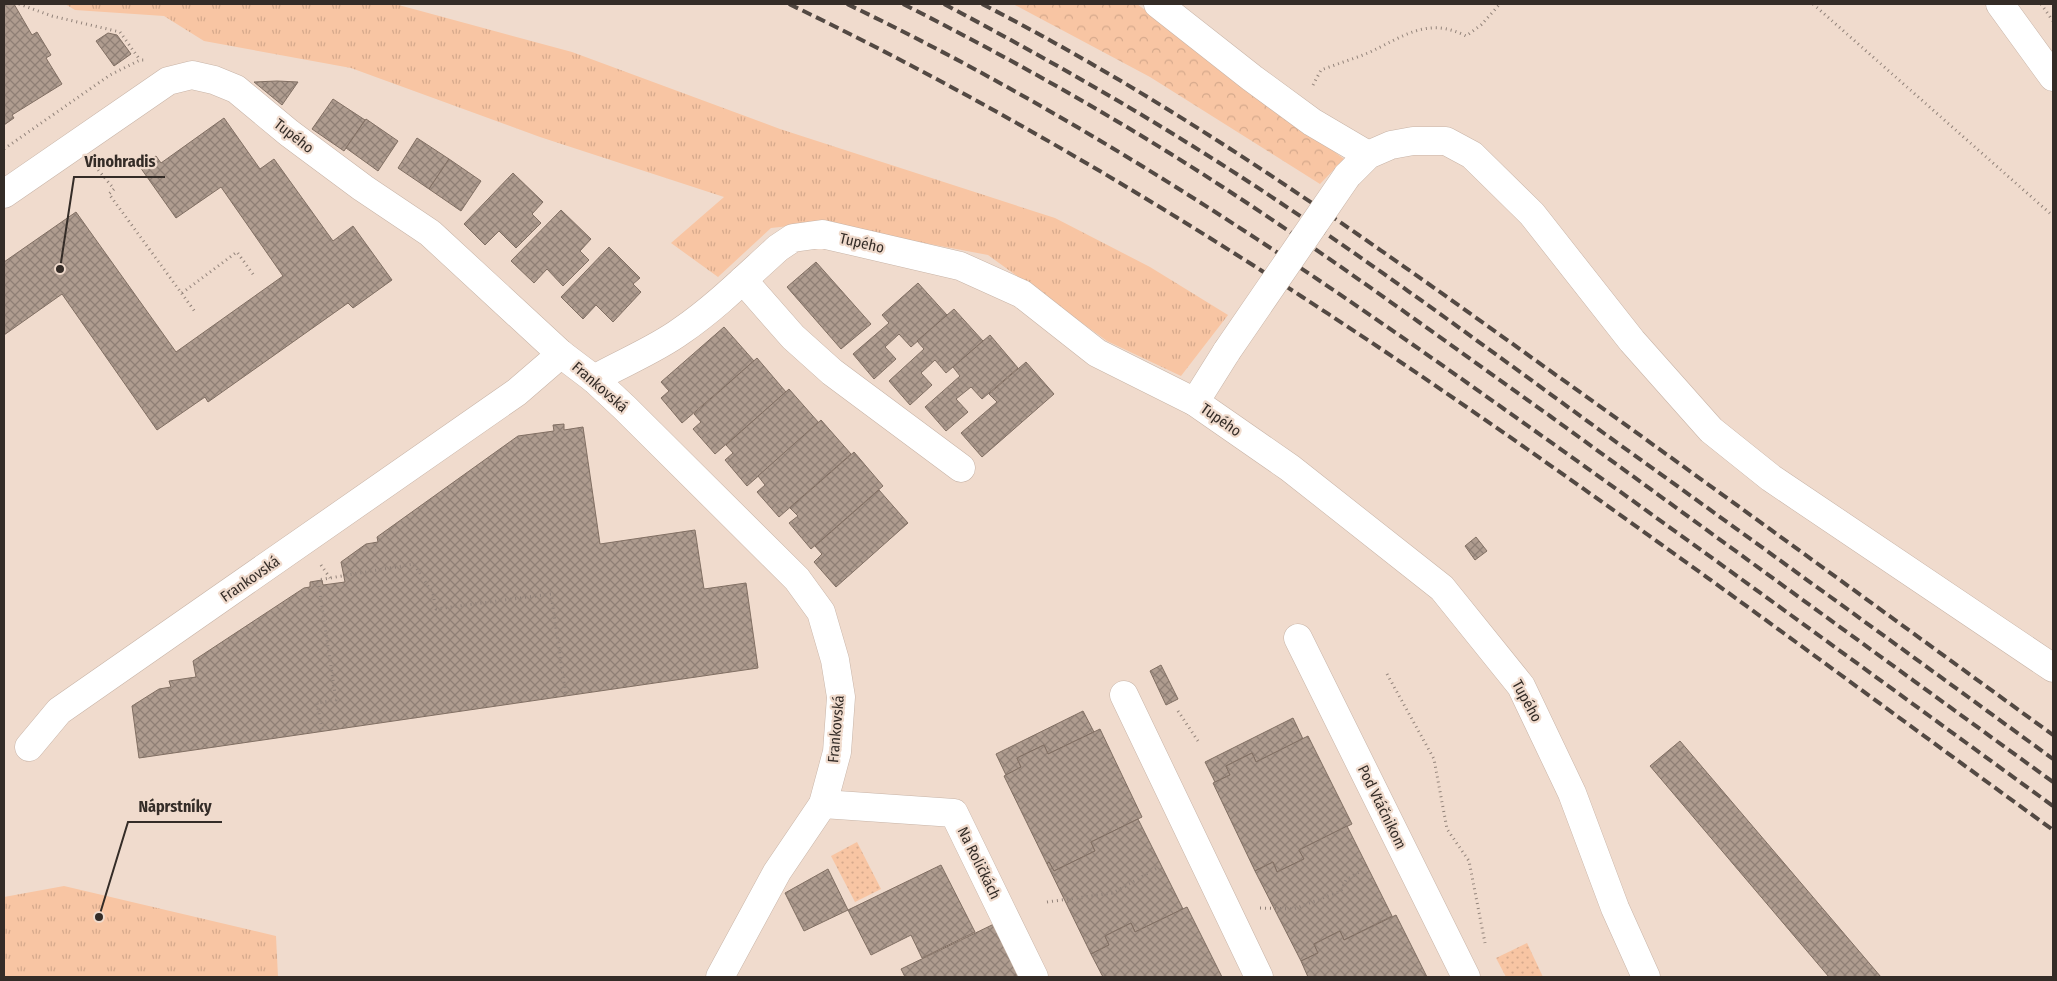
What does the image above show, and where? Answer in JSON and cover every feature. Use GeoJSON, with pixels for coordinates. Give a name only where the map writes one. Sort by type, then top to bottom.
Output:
{"type":"FeatureCollection","features":[{"type":"Feature","properties":{"kind":"street"},"geometry":{"type":"LineString","coordinates":[[1158,4],[1252,78],[1312,122],[1368,155]]}},
{"type":"Feature","properties":{"kind":"street"},"geometry":{"type":"LineString","coordinates":[[2000,4],[2053,77]]}},
{"type":"Feature","properties":{"kind":"street","name":"Tupého"},"geometry":{"type":"LineString","coordinates":[[4,194],[168,80],[192,75],[214,80],[236,89],[289,133],[363,188],[430,233],[561,354]]}},
{"type":"Feature","properties":{"kind":"street"},"geometry":{"type":"LineString","coordinates":[[1195,402],[1347,176],[1368,155],[1391,145],[1413,141],[1446,141],[1472,155],[1532,214],[1632,341],[1711,430],[1772,478],[2053,668]]}},
{"type":"Feature","properties":{"kind":"street","name":"Tupého"},"geometry":{"type":"LineString","coordinates":[[594,379],[681,331],[743,280],[778,248],[793,238],[822,234],[960,266],[1022,294],[1098,353],[1195,402],[1290,468],[1442,588],[1521,686],[1572,793],[1616,908],[1646,977]]}},
{"type":"Feature","properties":{"kind":"street"},"geometry":{"type":"LineString","coordinates":[[743,280],[793,337],[832,372],[961,468]]}},
{"type":"Feature","properties":{"kind":"street","name":"Frankovská"},"geometry":{"type":"LineString","coordinates":[[30,747],[59,711],[517,392],[561,354],[594,379],[626,408],[797,579],[821,612],[835,660],[840,698],[837,752],[823,804],[777,872],[720,977]]}},
{"type":"Feature","properties":{"kind":"street","name":"Pod Vtáčnikom"},"geometry":{"type":"LineString","coordinates":[[1298,638],[1466,977]]}},
{"type":"Feature","properties":{"kind":"street"},"geometry":{"type":"LineString","coordinates":[[1124,695],[1259,977]]}},
{"type":"Feature","properties":{"kind":"street","name":"Na Roličkách"},"geometry":{"type":"LineString","coordinates":[[823,804],[954,813],[1034,977]]}},
{"type":"Feature","properties":{"kind":"path"},"geometry":{"type":"LineString","coordinates":[[19,4],[52,16],[120,32],[140,60]]}},
{"type":"Feature","properties":{"kind":"path"},"geometry":{"type":"LineString","coordinates":[[1312,122],[1309,94],[1321,70],[1367,53],[1422,29],[1450,28],[1466,36],[1481,25],[1500,4]]}},
{"type":"Feature","properties":{"kind":"path"},"geometry":{"type":"LineString","coordinates":[[1813,4],[2053,216]]}},
{"type":"Feature","properties":{"kind":"path"},"geometry":{"type":"LineString","coordinates":[[2041,4],[2053,21]]}},
{"type":"Feature","properties":{"kind":"path"},"geometry":{"type":"LineString","coordinates":[[90,160],[114,189],[109,194],[196,313]]}},
{"type":"Feature","properties":{"kind":"path"},"geometry":{"type":"LineString","coordinates":[[182,294],[237,252],[255,277]]}},
{"type":"Feature","properties":{"kind":"path"},"geometry":{"type":"LineString","coordinates":[[322,729],[317,703],[336,700],[318,580],[414,564],[433,594],[436,610],[551,594],[566,696]]}},
{"type":"Feature","properties":{"kind":"path"},"geometry":{"type":"LineString","coordinates":[[1387,674],[1434,759],[1447,830],[1469,861],[1486,952]]}},
{"type":"Feature","properties":{"kind":"path"},"geometry":{"type":"LineString","coordinates":[[1178,711],[1198,741]]}},
{"type":"Feature","properties":{"kind":"path"},"geometry":{"type":"LineString","coordinates":[[1047,902],[1114,893],[1157,868]]}},
{"type":"Feature","properties":{"kind":"path"},"geometry":{"type":"LineString","coordinates":[[1260,908],[1294,909],[1342,891],[1346,880],[1361,870]]}},
{"type":"Feature","properties":{"kind":"green space"},"geometry":{"type":"Polygon","coordinates":[[[65,4],[395,4],[572,52],[780,129],[1055,218],[1150,267],[1228,315],[1181,376],[1107,341],[988,255],[818,223],[771,228],[718,277],[671,243],[724,197],[540,137],[351,68],[204,41],[164,16],[75,10],[65,4]]]}},
{"type":"Feature","properties":{"kind":"green space"},"geometry":{"type":"Polygon","coordinates":[[[1013,4],[1137,4],[1344,159],[1320,184],[1150,77],[1013,4]]]}},
{"type":"Feature","properties":{"kind":"green space"},"geometry":{"type":"Polygon","coordinates":[[[857,842],[881,889],[855,902],[831,856],[857,842]]]}},
{"type":"Feature","properties":{"kind":"green space"},"geometry":{"type":"Polygon","coordinates":[[[64,886],[276,936],[278,977],[4,977],[4,897],[64,886]]]}},
{"type":"Feature","properties":{"kind":"green space"},"geometry":{"type":"Polygon","coordinates":[[[1527,943],[1543,977],[1506,977],[1496,958],[1527,943]]]}},
{"type":"Feature","properties":{"kind":"building"},"geometry":{"type":"Polygon","coordinates":[[[4,4],[14,4],[32,35],[37,32],[51,55],[46,58],[62,84],[12,115],[14,118],[4,125],[4,4]]]}},
{"type":"Feature","properties":{"kind":"building"},"geometry":{"type":"Polygon","coordinates":[[[108,33],[117,35],[131,54],[114,66],[96,41],[108,33]]]}},
{"type":"Feature","properties":{"kind":"building"},"geometry":{"type":"Polygon","coordinates":[[[254,82],[298,82],[282,105],[254,82]]]}},
{"type":"Feature","properties":{"kind":"building"},"geometry":{"type":"Polygon","coordinates":[[[333,99],[365,120],[344,151],[312,129],[333,99]]]}},
{"type":"Feature","properties":{"kind":"building"},"geometry":{"type":"Polygon","coordinates":[[[224,118],[260,169],[274,159],[333,241],[353,226],[392,280],[353,308],[348,303],[208,402],[205,397],[157,430],[62,294],[4,335],[4,262],[76,212],[176,352],[283,276],[221,187],[176,218],[140,167],[156,156],[161,163],[224,118]]]}},
{"type":"Feature","properties":{"kind":"building"},"geometry":{"type":"Polygon","coordinates":[[[366,119],[398,141],[378,171],[346,148],[366,119]]]}},
{"type":"Feature","properties":{"kind":"building"},"geometry":{"type":"Polygon","coordinates":[[[417,138],[449,159],[429,189],[398,168],[417,138]]]}},
{"type":"Feature","properties":{"kind":"building"},"geometry":{"type":"Polygon","coordinates":[[[449,159],[481,181],[461,211],[429,189],[449,159]]]}},
{"type":"Feature","properties":{"kind":"building"},"geometry":{"type":"Polygon","coordinates":[[[513,173],[543,202],[532,214],[541,223],[516,248],[499,231],[485,245],[464,224],[513,173]]]}},
{"type":"Feature","properties":{"kind":"building"},"geometry":{"type":"Polygon","coordinates":[[[561,210],[591,239],[580,251],[589,260],[563,286],[547,269],[534,283],[511,261],[561,210]]]}},
{"type":"Feature","properties":{"kind":"building"},"geometry":{"type":"Polygon","coordinates":[[[609,247],[640,278],[633,284],[641,292],[613,322],[596,305],[583,319],[561,297],[609,247]]]}},
{"type":"Feature","properties":{"kind":"building"},"geometry":{"type":"Polygon","coordinates":[[[816,262],[871,324],[841,349],[787,287],[816,262]]]}},
{"type":"Feature","properties":{"kind":"building"},"geometry":{"type":"Polygon","coordinates":[[[918,283],[947,315],[911,347],[899,334],[885,347],[896,359],[874,379],[853,354],[889,323],[882,315],[918,283]]]}},
{"type":"Feature","properties":{"kind":"building"},"geometry":{"type":"Polygon","coordinates":[[[954,309],[983,341],[946,373],[935,360],[921,373],[932,385],[910,405],[889,381],[924,349],[917,341],[954,309]]]}},
{"type":"Feature","properties":{"kind":"building"},"geometry":{"type":"Polygon","coordinates":[[[724,327],[754,361],[682,423],[661,398],[669,391],[661,382],[724,327]]]}},
{"type":"Feature","properties":{"kind":"building"},"geometry":{"type":"Polygon","coordinates":[[[990,335],[1018,368],[982,399],[971,387],[956,399],[968,412],[946,431],[925,407],[960,376],[953,367],[990,335]]]}},
{"type":"Feature","properties":{"kind":"building"},"geometry":{"type":"Polygon","coordinates":[[[757,358],[786,392],[715,454],[693,429],[701,422],[694,414],[757,358]]]}},
{"type":"Feature","properties":{"kind":"building"},"geometry":{"type":"Polygon","coordinates":[[[1026,362],[1054,394],[982,457],[961,433],[997,402],[989,394],[1026,362]]]}},
{"type":"Feature","properties":{"kind":"building"},"geometry":{"type":"Polygon","coordinates":[[[789,389],[819,423],[747,486],[725,460],[733,453],[726,445],[789,389]]]}},
{"type":"Feature","properties":{"kind":"building"},"geometry":{"type":"Polygon","coordinates":[[[821,420],[851,454],[779,517],[757,492],[765,485],[758,476],[821,420]]]}},
{"type":"Feature","properties":{"kind":"building"},"geometry":{"type":"Polygon","coordinates":[[[564,424],[564,430],[583,427],[600,544],[695,530],[704,589],[746,583],[758,668],[139,758],[132,706],[159,689],[171,687],[169,681],[196,677],[193,661],[304,588],[310,587],[310,582],[322,580],[323,585],[345,582],[341,562],[366,544],[378,542],[377,537],[518,436],[554,431],[553,425],[564,424]]]}},
{"type":"Feature","properties":{"kind":"building"},"geometry":{"type":"Polygon","coordinates":[[[854,452],[883,486],[811,549],[789,523],[798,516],[790,508],[854,452]]]}},
{"type":"Feature","properties":{"kind":"building"},"geometry":{"type":"Polygon","coordinates":[[[879,490],[908,523],[836,587],[814,562],[822,554],[815,546],[879,490]]]}},
{"type":"Feature","properties":{"kind":"building"},"geometry":{"type":"Polygon","coordinates":[[[1476,537],[1487,551],[1475,560],[1465,546],[1476,537]]]}},
{"type":"Feature","properties":{"kind":"building"},"geometry":{"type":"Polygon","coordinates":[[[1161,665],[1178,699],[1166,705],[1150,671],[1161,665]]]}},
{"type":"Feature","properties":{"kind":"building"},"geometry":{"type":"Polygon","coordinates":[[[1083,711],[1094,732],[1048,754],[1044,745],[1017,758],[1021,767],[1006,775],[996,754],[1083,711]]]}},
{"type":"Feature","properties":{"kind":"building"},"geometry":{"type":"Polygon","coordinates":[[[1293,718],[1303,739],[1256,762],[1252,753],[1226,766],[1230,775],[1215,782],[1205,762],[1293,718]]]}},
{"type":"Feature","properties":{"kind":"building"},"geometry":{"type":"Polygon","coordinates":[[[1100,729],[1142,817],[1091,842],[1095,851],[1054,871],[1049,862],[1047,864],[1004,776],[1021,767],[1017,758],[1044,745],[1048,754],[1100,729]]]}},
{"type":"Feature","properties":{"kind":"building"},"geometry":{"type":"Polygon","coordinates":[[[1308,736],[1352,824],[1299,850],[1304,859],[1277,872],[1273,862],[1255,871],[1213,783],[1230,775],[1226,766],[1252,753],[1256,762],[1308,736]]]}},
{"type":"Feature","properties":{"kind":"building"},"geometry":{"type":"Polygon","coordinates":[[[1680,741],[1881,977],[1829,977],[1650,766],[1680,741]]]}},
{"type":"Feature","properties":{"kind":"building"},"geometry":{"type":"Polygon","coordinates":[[[1138,819],[1183,909],[1135,932],[1131,923],[1105,936],[1109,945],[1091,954],[1047,864],[1049,862],[1054,871],[1095,851],[1091,842],[1138,819]]]}},
{"type":"Feature","properties":{"kind":"building"},"geometry":{"type":"Polygon","coordinates":[[[1347,826],[1392,916],[1344,940],[1340,931],[1314,944],[1318,953],[1301,961],[1255,871],[1273,862],[1277,872],[1304,859],[1299,850],[1347,826]]]}},
{"type":"Feature","properties":{"kind":"building"},"geometry":{"type":"Polygon","coordinates":[[[941,865],[975,932],[922,958],[911,935],[871,955],[848,910],[941,865]]]}},
{"type":"Feature","properties":{"kind":"building"},"geometry":{"type":"Polygon","coordinates":[[[828,869],[848,910],[804,931],[785,893],[828,869]]]}},
{"type":"Feature","properties":{"kind":"building"},"geometry":{"type":"Polygon","coordinates":[[[1187,907],[1222,977],[1103,977],[1091,954],[1109,945],[1105,936],[1131,923],[1135,932],[1187,907]]]}},
{"type":"Feature","properties":{"kind":"building"},"geometry":{"type":"Polygon","coordinates":[[[1396,915],[1427,977],[1308,977],[1301,961],[1318,953],[1314,944],[1340,931],[1344,940],[1396,915]]]}},
{"type":"Feature","properties":{"kind":"building"},"geometry":{"type":"Polygon","coordinates":[[[994,924],[1021,977],[905,977],[901,969],[994,924]]]}},
{"type":"Feature","properties":{"kind":"railway"},"geometry":{"type":"LineString","coordinates":[[789,4],[958,90],[1122,184],[1282,284],[1439,388],[1594,496],[2053,830]]}},
{"type":"Feature","properties":{"kind":"railway"},"geometry":{"type":"LineString","coordinates":[[847,4],[933,47],[1018,93],[1102,142],[1184,192],[1346,298],[1779,606],[2053,806]]}},
{"type":"Feature","properties":{"kind":"railway"},"geometry":{"type":"LineString","coordinates":[[903,4],[1005,57],[1105,114],[1171,154],[1267,217],[1550,416],[2053,782]]}},
{"type":"Feature","properties":{"kind":"railway"},"geometry":{"type":"LineString","coordinates":[[944,4],[1120,102],[1287,207],[1447,319],[2053,759]]}},
{"type":"Feature","properties":{"kind":"railway"},"geometry":{"type":"LineString","coordinates":[[982,4],[1126,84],[1196,127],[1333,217],[1795,547],[2053,735]]}},
{"type":"Feature","properties":{"kind":"place","name":"Vinohradis"},"geometry":{"type":"Point","coordinates":[60,269]}},
{"type":"Feature","properties":{"kind":"place","name":"Náprstníky"},"geometry":{"type":"Point","coordinates":[99,917]}}]}
